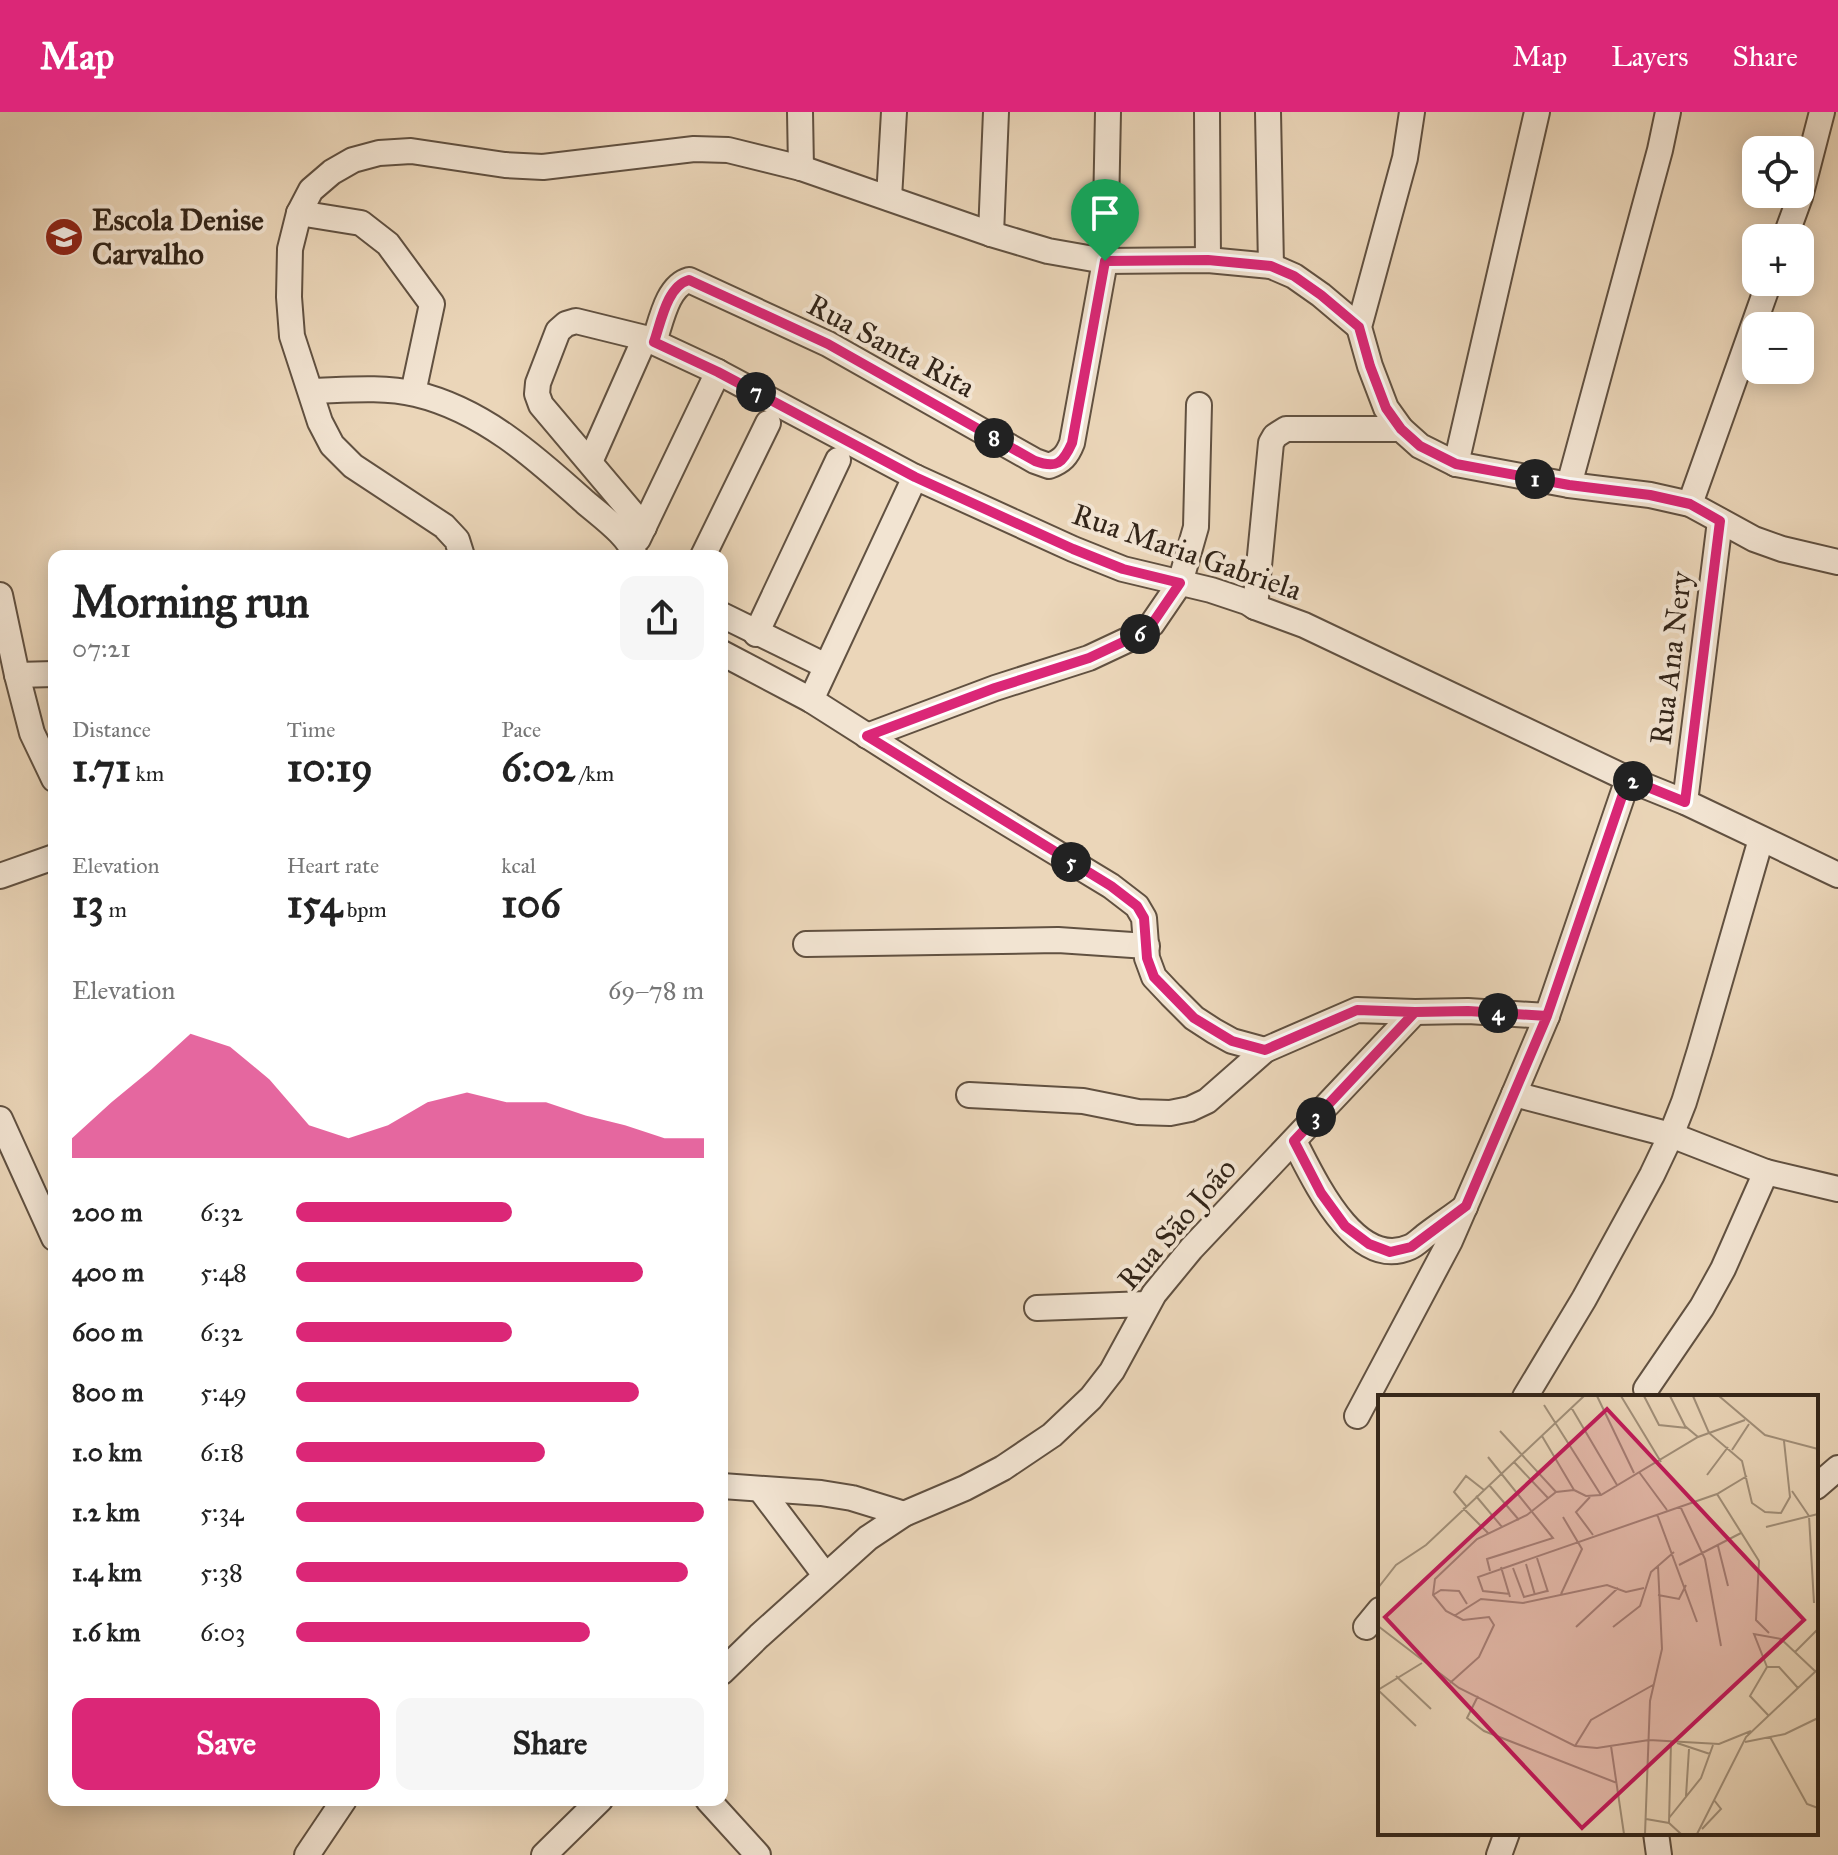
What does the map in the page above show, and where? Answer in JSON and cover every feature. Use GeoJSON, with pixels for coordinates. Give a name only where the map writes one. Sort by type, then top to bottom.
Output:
{"type":"FeatureCollection","features":[{"type":"Feature","properties":{"kind":"street"},"geometry":{"type":"LineString","coordinates":[[800,112],[801,168]]}},
{"type":"Feature","properties":{"kind":"street"},"geometry":{"type":"LineString","coordinates":[[889,198],[894,112]]}},
{"type":"Feature","properties":{"kind":"street"},"geometry":{"type":"LineString","coordinates":[[991,234],[996,112]]}},
{"type":"Feature","properties":{"kind":"street"},"geometry":{"type":"LineString","coordinates":[[1105,261],[1108,112]]}},
{"type":"Feature","properties":{"kind":"street"},"geometry":{"type":"LineString","coordinates":[[1207,112],[1208,260]]}},
{"type":"Feature","properties":{"kind":"street"},"geometry":{"type":"LineString","coordinates":[[1268,112],[1271,266]]}},
{"type":"Feature","properties":{"kind":"street"},"geometry":{"type":"LineString","coordinates":[[1412,112],[1405,158],[1359,327],[1386,408],[1401,429],[1420,446],[1456,464],[1690,504],[1754,539],[1838,562]]}},
{"type":"Feature","properties":{"kind":"street"},"geometry":{"type":"LineString","coordinates":[[1456,464],[1537,112]]}},
{"type":"Feature","properties":{"kind":"street"},"geometry":{"type":"LineString","coordinates":[[1569,485],[1668,112]]}},
{"type":"Feature","properties":{"kind":"street"},"geometry":{"type":"LineString","coordinates":[[1790,224],[1822,112]]}},
{"type":"Feature","properties":{"kind":"street"},"geometry":{"type":"LineString","coordinates":[[460,550],[457,540],[444,526],[353,466],[332,445],[320,422],[292,336],[290,249],[299,213],[311,190],[332,172],[353,160],[379,153],[411,151],[505,165],[543,167],[694,149],[728,150],[801,168],[1048,251],[1105,261],[1208,260],[1271,266],[1303,282],[1359,327]]}},
{"type":"Feature","properties":{"kind":"street"},"geometry":{"type":"LineString","coordinates":[[299,213],[361,223],[388,244],[432,304],[413,393]]}},
{"type":"Feature","properties":{"kind":"street","name":"Rua Santa Rita"},"geometry":{"type":"LineString","coordinates":[[649,340],[672,292],[689,280],[828,344],[1049,466],[1060,462],[1072,443],[1105,261]]}},
{"type":"Feature","properties":{"kind":"street"},"geometry":{"type":"LineString","coordinates":[[1690,504],[1764,296]]}},
{"type":"Feature","properties":{"kind":"street","name":"Rua Maria Gabriela"},"geometry":{"type":"LineString","coordinates":[[644,527],[541,405],[537,394],[538,383],[558,331],[566,324],[576,321],[649,340],[718,372],[915,477],[1073,549],[1123,569],[1211,590],[1304,625],[1838,875]]}},
{"type":"Feature","properties":{"kind":"street"},"geometry":{"type":"LineString","coordinates":[[590,462],[649,340]]}},
{"type":"Feature","properties":{"kind":"street"},"geometry":{"type":"LineString","coordinates":[[635,550],[718,372]]}},
{"type":"Feature","properties":{"kind":"street"},"geometry":{"type":"LineString","coordinates":[[311,391],[413,393],[449,404],[499,430],[547,467],[619,532],[632,550]]}},
{"type":"Feature","properties":{"kind":"street"},"geometry":{"type":"LineString","coordinates":[[867,736],[995,688],[1089,658],[1138,635],[1152,624],[1180,583],[1196,527],[1199,405]]}},
{"type":"Feature","properties":{"kind":"street"},"geometry":{"type":"LineString","coordinates":[[706,550],[768,423]]}},
{"type":"Feature","properties":{"kind":"street"},"geometry":{"type":"LineString","coordinates":[[1255,607],[1271,443],[1275,436],[1286,429],[1401,429]]}},
{"type":"Feature","properties":{"kind":"street"},"geometry":{"type":"LineString","coordinates":[[756,634],[838,460]]}},
{"type":"Feature","properties":{"kind":"street"},"geometry":{"type":"LineString","coordinates":[[811,700],[915,477]]}},
{"type":"Feature","properties":{"kind":"street","name":"Rua Ana Nery"},"geometry":{"type":"LineString","coordinates":[[1685,802],[1720,521]]}},
{"type":"Feature","properties":{"kind":"street"},"geometry":{"type":"LineString","coordinates":[[0,595],[32,733],[48,766]]}},
{"type":"Feature","properties":{"kind":"street"},"geometry":{"type":"LineString","coordinates":[[728,618],[826,666]]}},
{"type":"Feature","properties":{"kind":"street"},"geometry":{"type":"LineString","coordinates":[[728,656],[811,700],[1111,886],[1137,906],[1144,918],[1147,958],[1154,977],[1194,1018],[1232,1041],[1265,1050]]}},
{"type":"Feature","properties":{"kind":"street"},"geometry":{"type":"LineString","coordinates":[[17,675],[48,674]]}},
{"type":"Feature","properties":{"kind":"street"},"geometry":{"type":"LineString","coordinates":[[1357,1416],[1450,1241],[1514,1094],[1547,1016],[1628,779]]}},
{"type":"Feature","properties":{"kind":"street"},"geometry":{"type":"LineString","coordinates":[[1526,1395],[1584,1299],[1671,1135],[1696,1063],[1761,839]]}},
{"type":"Feature","properties":{"kind":"street"},"geometry":{"type":"LineString","coordinates":[[0,876],[48,859]]}},
{"type":"Feature","properties":{"kind":"street"},"geometry":{"type":"LineString","coordinates":[[806,944],[1058,940],[1147,946]]}},
{"type":"Feature","properties":{"kind":"street"},"geometry":{"type":"LineString","coordinates":[[969,1095],[1083,1101],[1138,1112],[1170,1113],[1207,1101],[1265,1050],[1357,1010],[1468,1011],[1547,1016]]}},
{"type":"Feature","properties":{"kind":"street","name":"Rua São João"},"geometry":{"type":"LineString","coordinates":[[728,1666],[868,1538],[904,1514],[1003,1468],[1052,1435],[1091,1398],[1112,1371],[1147,1304],[1191,1249],[1415,1012]]}},
{"type":"Feature","properties":{"kind":"street"},"geometry":{"type":"LineString","coordinates":[[1514,1094],[1671,1135],[1766,1172],[1838,1189]]}},
{"type":"Feature","properties":{"kind":"street"},"geometry":{"type":"LineString","coordinates":[[0,1119],[48,1225]]}},
{"type":"Feature","properties":{"kind":"street"},"geometry":{"type":"LineString","coordinates":[[1294,1141],[1321,1193],[1345,1226],[1369,1244],[1390,1252],[1411,1247],[1466,1206]]}},
{"type":"Feature","properties":{"kind":"street"},"geometry":{"type":"LineString","coordinates":[[1646,1389],[1702,1307],[1723,1269],[1766,1172]]}},
{"type":"Feature","properties":{"kind":"street"},"geometry":{"type":"LineString","coordinates":[[1037,1308],[1147,1304]]}},
{"type":"Feature","properties":{"kind":"street"},"geometry":{"type":"LineString","coordinates":[[1818,1485],[1838,1468]]}},
{"type":"Feature","properties":{"kind":"street"},"geometry":{"type":"LineString","coordinates":[[728,1486],[821,1493],[852,1498],[904,1514]]}},
{"type":"Feature","properties":{"kind":"street"},"geometry":{"type":"LineString","coordinates":[[760,1489],[825,1575]]}},
{"type":"Feature","properties":{"kind":"street"},"geometry":{"type":"LineString","coordinates":[[307,1855],[339,1806]]}},
{"type":"Feature","properties":{"kind":"street"},"geometry":{"type":"LineString","coordinates":[[544,1855],[594,1806]]}},
{"type":"Feature","properties":{"kind":"street"},"geometry":{"type":"LineString","coordinates":[[712,1806],[746,1851]]}},
{"type":"Feature","properties":{"kind":"street"},"geometry":{"type":"LineString","coordinates":[[1499,1855],[1506,1835]]}},
{"type":"Feature","properties":{"kind":"street"},"geometry":{"type":"LineString","coordinates":[[1656,1835],[1659,1855]]}},
{"type":"Feature","properties":{"kind":"place","name":"Escola Denise Carvalho"},"geometry":{"type":"Point","coordinates":[64,237]}},
{"type":"Feature","properties":{"kind":"route"},"geometry":{"type":"LineString","coordinates":[[1105,261],[1072,443],[1060,462],[1049,466],[828,344],[689,280],[672,292],[654,342],[718,372],[915,477],[1123,569],[1180,583],[1152,624],[1138,635],[1089,658],[995,688],[867,736],[1111,886],[1137,906],[1144,918],[1147,958],[1154,977],[1194,1018],[1232,1041],[1265,1050],[1357,1010],[1468,1011],[1547,1016],[1466,1206],[1411,1247],[1390,1252],[1369,1244],[1345,1226],[1321,1193],[1294,1141],[1415,1012],[1468,1011],[1547,1016],[1628,779],[1685,802],[1720,521],[1690,504],[1456,464],[1420,446],[1401,429],[1386,408],[1359,327],[1294,276],[1271,266],[1208,260],[1105,261]]}}]}
